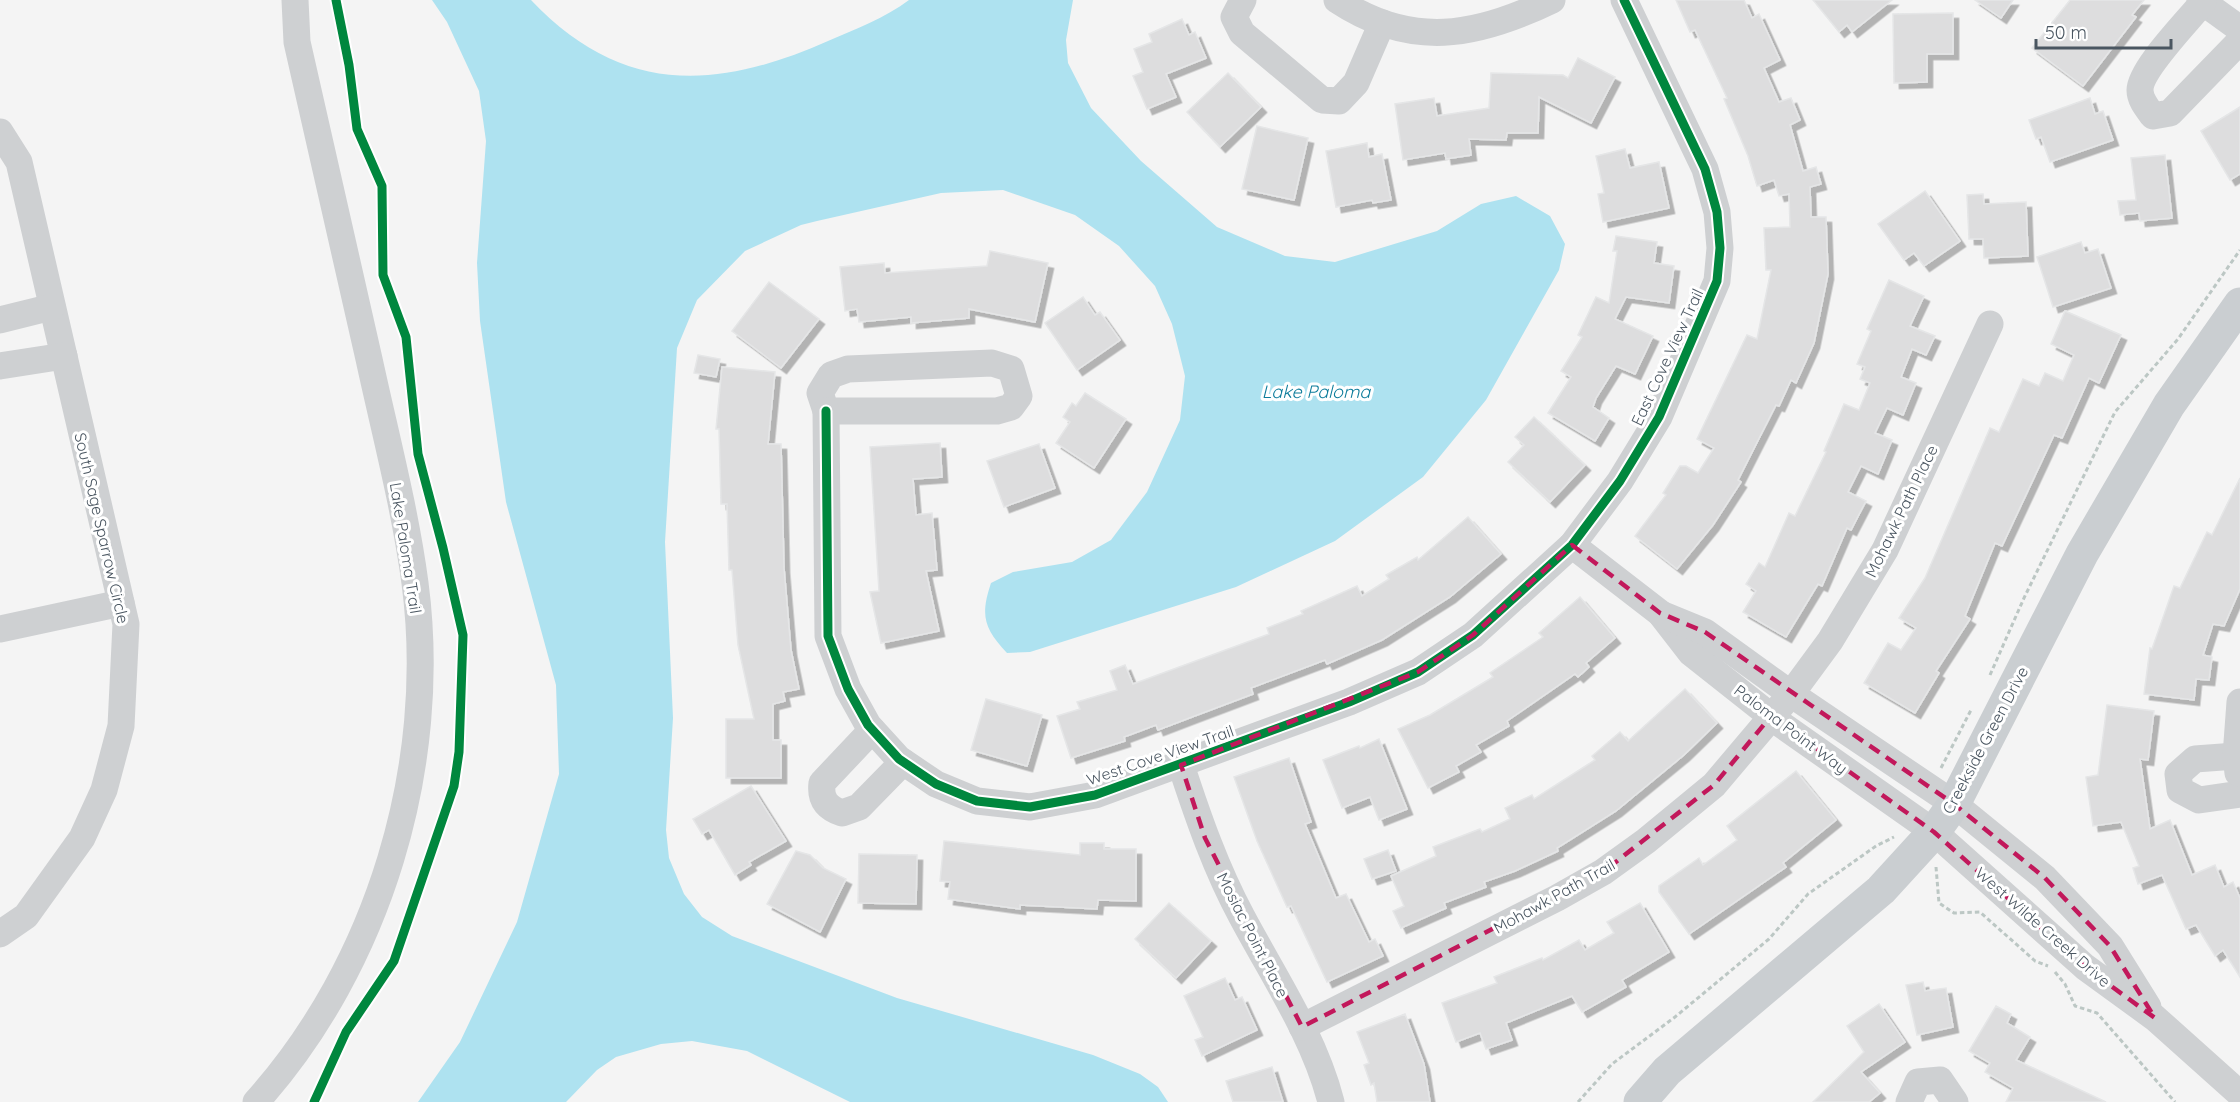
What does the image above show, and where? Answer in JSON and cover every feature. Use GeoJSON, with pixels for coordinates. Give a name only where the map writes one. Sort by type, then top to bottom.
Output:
{"type":"FeatureCollection","features":[{"type":"Feature","properties":{"kind":"main road","name":"Creekside Green Drive"},"geometry":{"type":"LineString","coordinates":[[1640,1102],[1667,1071],[1881,890],[1923,833],[2169,405],[2240,304]]}},
{"type":"Feature","properties":{"kind":"street","name":"Lake Paloma Trail"},"geometry":{"type":"LineString","coordinates":[[256,1102],[287,1068],[334,994],[370,914],[399,833],[416,757],[421,669],[416,585],[402,505],[297,42],[295,0]]}},
{"type":"Feature","properties":{"kind":"street"},"geometry":{"type":"LineString","coordinates":[[1243,0],[1234,17],[1242,33],[1322,100],[1339,101],[1356,83],[1382,23]]}},
{"type":"Feature","properties":{"kind":"street"},"geometry":{"type":"LineString","coordinates":[[1336,0],[1356,13],[1405,30],[1467,32],[1494,25],[1552,0]]}},
{"type":"Feature","properties":{"kind":"street","name":"East Cove View Trail"},"geometry":{"type":"LineString","coordinates":[[1572,544],[1620,481],[1659,417],[1717,281],[1720,248],[1717,212],[1705,169],[1624,0]]}},
{"type":"Feature","properties":{"kind":"street"},"geometry":{"type":"LineString","coordinates":[[2240,29],[2202,1],[2147,72],[2140,89],[2143,102],[2153,116],[2170,113],[2240,41]]}},
{"type":"Feature","properties":{"kind":"street","name":"South Sage Sparrow Circle"},"geometry":{"type":"LineString","coordinates":[[0,132],[19,162],[126,624],[121,726],[104,790],[82,838],[26,916],[0,934]]}},
{"type":"Feature","properties":{"kind":"street"},"geometry":{"type":"LineString","coordinates":[[0,320],[52,307]]}},
{"type":"Feature","properties":{"kind":"street","name":"Mohawk Path Place"},"geometry":{"type":"LineString","coordinates":[[1771,716],[1791,694],[1830,641],[1885,550],[1990,324]]}},
{"type":"Feature","properties":{"kind":"street"},"geometry":{"type":"LineString","coordinates":[[0,366],[63,356]]}},
{"type":"Feature","properties":{"kind":"street","name":"West Cove View Trail"},"geometry":{"type":"LineString","coordinates":[[826,411],[997,411],[1011,407],[1019,396],[1011,369],[992,363],[848,369],[831,375],[820,393],[826,411],[828,636],[848,688],[872,729],[903,762],[936,784],[976,801],[1030,807],[1095,795],[1349,702],[1418,672],[1473,635],[1572,544]]}},
{"type":"Feature","properties":{"kind":"street","name":"Paloma Point Way"},"geometry":{"type":"LineString","coordinates":[[1572,544],[1660,613],[1691,653],[1923,833]]}},
{"type":"Feature","properties":{"kind":"street"},"geometry":{"type":"LineString","coordinates":[[0,629],[121,603]]}},
{"type":"Feature","properties":{"kind":"street","name":"Paloma Point Way"},"geometry":{"type":"LineString","coordinates":[[1660,613],[1705,632],[1791,694],[1943,797]]}},
{"type":"Feature","properties":{"kind":"street"},"geometry":{"type":"LineString","coordinates":[[2240,702],[2236,756],[2240,786]]}},
{"type":"Feature","properties":{"kind":"street","name":"Mohawk Path Trail"},"geometry":{"type":"LineString","coordinates":[[1302,1027],[1603,872],[1646,841],[1714,785],[1771,716]]}},
{"type":"Feature","properties":{"kind":"street"},"geometry":{"type":"LineString","coordinates":[[872,729],[822,783],[821,791],[828,806],[842,813],[859,807],[903,762]]}},
{"type":"Feature","properties":{"kind":"street"},"geometry":{"type":"LineString","coordinates":[[2236,756],[2195,759],[2178,774],[2180,790],[2199,800],[2240,794]]}},
{"type":"Feature","properties":{"kind":"street","name":"Mosiac Point Place"},"geometry":{"type":"LineString","coordinates":[[1181,765],[1205,838],[1240,915],[1302,1027],[1325,1078],[1331,1102]]}},
{"type":"Feature","properties":{"kind":"street","name":"West Wilde Creek Drive"},"geometry":{"type":"LineString","coordinates":[[1943,797],[2045,878],[2110,946],[2156,1018]]}},
{"type":"Feature","properties":{"kind":"street","name":"West Wilde Creek Drive"},"geometry":{"type":"LineString","coordinates":[[1923,833],[2085,968],[2156,1018],[2240,1094]]}},
{"type":"Feature","properties":{"kind":"street"},"geometry":{"type":"LineString","coordinates":[[1909,1102],[1918,1082],[1940,1080],[1954,1102]]}},
{"type":"Feature","properties":{"kind":"path"},"geometry":{"type":"LineString","coordinates":[[1986,683],[2024,598],[2115,412],[2178,339],[2240,250]]}},
{"type":"Feature","properties":{"kind":"path"},"geometry":{"type":"LineString","coordinates":[[1943,797],[1976,701]]}},
{"type":"Feature","properties":{"kind":"path"},"geometry":{"type":"LineString","coordinates":[[1578,1102],[1612,1064],[1675,1017],[1769,939],[1808,894],[1876,846],[1902,833],[1923,833],[1936,863],[1939,903],[1954,913],[1980,912],[2035,961],[2049,966],[2065,984],[2075,1006],[2097,1013],[2175,1102]]}},
{"type":"Feature","properties":{"kind":"highlighted area"},"geometry":{"type":"Polygon","coordinates":[[[1572,545],[1660,613],[1705,632],[1954,804],[2045,878],[2110,946],[2155,1018],[2085,967],[1934,832],[1771,716],[1714,785],[1603,872],[1302,1027],[1205,838],[1181,765],[1418,672],[1473,635],[1572,545]]]}},
{"type":"Feature","properties":{"kind":"water","name":"Lake Paloma"},"geometry":{"type":"Polygon","coordinates":[[[432,0],[531,0],[565,31],[599,54],[635,68],[671,75],[708,75],[747,69],[786,57],[870,23],[909,0],[1073,0],[1066,40],[1068,63],[1091,108],[1141,161],[1217,227],[1285,256],[1335,262],[1437,231],[1481,204],[1516,196],[1550,216],[1565,244],[1559,270],[1486,400],[1423,477],[1335,541],[1236,587],[1030,652],[1007,653],[989,629],[985,613],[991,583],[1013,572],[1072,562],[1111,540],[1147,492],[1180,420],[1185,376],[1172,324],[1155,286],[1119,246],[1075,215],[1003,190],[941,193],[801,225],[745,251],[697,300],[677,348],[665,542],[673,718],[666,830],[669,858],[684,894],[702,917],[732,936],[897,998],[1093,1055],[1140,1074],[1158,1087],[1168,1102],[850,1102],[747,1051],[692,1041],[661,1044],[616,1057],[597,1070],[566,1102],[418,1102],[460,1042],[517,922],[559,774],[556,685],[506,502],[480,321],[477,263],[486,141],[479,91],[447,22],[432,0]]]}},
{"type":"Feature","properties":{"kind":"building"},"geometry":{"type":"Polygon","coordinates":[[[1676,0],[1744,0],[1752,18],[1759,14],[1780,60],[1764,68],[1779,102],[1791,98],[1800,120],[1790,125],[1803,171],[1816,167],[1821,184],[1810,187],[1811,217],[1826,217],[1828,274],[1814,343],[1796,383],[1791,380],[1779,406],[1776,405],[1738,480],[1741,482],[1713,525],[1677,569],[1635,536],[1666,495],[1663,493],[1680,466],[1686,466],[1698,473],[1714,448],[1697,439],[1747,335],[1757,339],[1771,270],[1766,270],[1764,228],[1790,227],[1789,194],[1779,196],[1774,180],[1757,186],[1748,156],[1724,99],[1727,98],[1695,30],[1690,32],[1676,0]]]}},
{"type":"Feature","properties":{"kind":"building"},"geometry":{"type":"Polygon","coordinates":[[[1813,0],[1892,0],[1852,32],[1847,25],[1839,32],[1813,0]]]}},
{"type":"Feature","properties":{"kind":"building"},"geometry":{"type":"Polygon","coordinates":[[[1975,0],[2013,0],[2001,18],[1975,0]]]}},
{"type":"Feature","properties":{"kind":"building"},"geometry":{"type":"Polygon","coordinates":[[[2070,0],[2144,0],[2132,15],[2136,17],[2083,86],[2032,48],[2070,0]]]}},
{"type":"Feature","properties":{"kind":"building"},"geometry":{"type":"Polygon","coordinates":[[[1953,13],[1953,54],[1927,54],[1927,82],[1894,83],[1893,14],[1953,13]]]}},
{"type":"Feature","properties":{"kind":"building"},"geometry":{"type":"Polygon","coordinates":[[[1182,19],[1189,35],[1195,32],[1206,58],[1166,74],[1176,97],[1147,109],[1133,76],[1143,72],[1134,49],[1152,42],[1149,34],[1182,19]]]}},
{"type":"Feature","properties":{"kind":"building"},"geometry":{"type":"Polygon","coordinates":[[[1578,58],[1615,77],[1591,123],[1539,97],[1538,133],[1507,133],[1506,140],[1469,139],[1471,155],[1446,159],[1445,153],[1403,160],[1395,104],[1434,98],[1437,116],[1489,108],[1491,73],[1563,75],[1568,78],[1578,58]]]}},
{"type":"Feature","properties":{"kind":"building"},"geometry":{"type":"Polygon","coordinates":[[[1228,73],[1261,107],[1220,147],[1187,112],[1228,73]]]}},
{"type":"Feature","properties":{"kind":"building"},"geometry":{"type":"Polygon","coordinates":[[[2090,98],[2095,114],[2103,111],[2113,140],[2050,162],[2041,137],[2036,139],[2029,120],[2090,98]]]}},
{"type":"Feature","properties":{"kind":"building"},"geometry":{"type":"Polygon","coordinates":[[[2240,107],[2240,174],[2230,180],[2201,131],[2240,107]]]}},
{"type":"Feature","properties":{"kind":"building"},"geometry":{"type":"Polygon","coordinates":[[[1257,126],[1308,138],[1294,200],[1242,189],[1257,126]]]}},
{"type":"Feature","properties":{"kind":"building"},"geometry":{"type":"Polygon","coordinates":[[[1367,143],[1369,157],[1382,154],[1391,200],[1373,203],[1372,200],[1336,207],[1326,151],[1367,143]]]}},
{"type":"Feature","properties":{"kind":"building"},"geometry":{"type":"Polygon","coordinates":[[[1625,149],[1630,168],[1659,162],[1669,208],[1603,222],[1598,194],[1604,193],[1596,156],[1625,149]]]}},
{"type":"Feature","properties":{"kind":"building"},"geometry":{"type":"Polygon","coordinates":[[[2165,155],[2172,218],[2140,221],[2139,213],[2120,215],[2118,201],[2136,200],[2131,158],[2165,155]]]}},
{"type":"Feature","properties":{"kind":"building"},"geometry":{"type":"Polygon","coordinates":[[[1925,191],[1960,241],[1924,266],[1914,253],[1904,260],[1878,224],[1925,191]]]}},
{"type":"Feature","properties":{"kind":"building"},"geometry":{"type":"Polygon","coordinates":[[[1983,194],[1984,204],[2026,202],[2028,256],[1984,258],[1983,239],[1969,239],[1967,195],[1983,194]]]}},
{"type":"Feature","properties":{"kind":"building"},"geometry":{"type":"Polygon","coordinates":[[[1616,236],[1657,242],[1654,263],[1674,266],[1669,303],[1626,297],[1615,319],[1653,336],[1635,374],[1616,366],[1596,398],[1593,407],[1609,418],[1595,441],[1548,413],[1571,377],[1561,371],[1582,337],[1578,335],[1596,297],[1609,303],[1617,251],[1613,251],[1616,236]]]}},
{"type":"Feature","properties":{"kind":"building"},"geometry":{"type":"Polygon","coordinates":[[[2081,242],[2085,253],[2098,249],[2111,288],[2053,307],[2037,257],[2081,242]]]}},
{"type":"Feature","properties":{"kind":"building"},"geometry":{"type":"Polygon","coordinates":[[[990,251],[1048,263],[1035,322],[969,309],[969,318],[911,323],[911,317],[859,322],[857,309],[845,311],[840,267],[884,263],[885,273],[987,266],[990,251]]]}},
{"type":"Feature","properties":{"kind":"building"},"geometry":{"type":"Polygon","coordinates":[[[1889,280],[1924,296],[1910,326],[1935,336],[1926,355],[1912,349],[1901,377],[1916,383],[1903,415],[1887,408],[1875,433],[1892,440],[1878,474],[1861,466],[1848,492],[1866,501],[1851,530],[1847,528],[1822,586],[1818,584],[1786,637],[1743,612],[1756,591],[1746,584],[1759,563],[1765,567],[1789,513],[1795,516],[1826,452],[1824,451],[1844,404],[1859,410],[1870,383],[1860,379],[1865,367],[1857,364],[1871,331],[1867,329],[1889,280]]]}},
{"type":"Feature","properties":{"kind":"building"},"geometry":{"type":"Polygon","coordinates":[[[769,282],[819,319],[781,368],[732,331],[769,282]]]}},
{"type":"Feature","properties":{"kind":"building"},"geometry":{"type":"Polygon","coordinates":[[[1083,297],[1095,315],[1100,312],[1120,340],[1077,370],[1045,323],[1083,297]]]}},
{"type":"Feature","properties":{"kind":"building"},"geometry":{"type":"Polygon","coordinates":[[[2065,311],[2121,335],[2099,383],[2089,378],[2062,438],[2054,435],[2002,546],[1995,543],[1965,616],[1970,619],[1936,671],[1939,673],[1915,713],[1864,683],[1888,643],[1901,650],[1916,628],[1899,618],[1925,578],[1990,428],[1999,432],[2023,379],[2039,386],[2045,373],[2063,381],[2074,355],[2051,344],[2065,311]]]}},
{"type":"Feature","properties":{"kind":"building"},"geometry":{"type":"Polygon","coordinates":[[[698,355],[720,359],[716,377],[694,373],[698,355]]]}},
{"type":"Feature","properties":{"kind":"building"},"geometry":{"type":"Polygon","coordinates":[[[722,367],[775,372],[768,444],[781,444],[784,568],[791,650],[799,689],[783,692],[785,701],[773,704],[773,740],[781,740],[781,778],[726,778],[726,719],[754,719],[738,645],[732,570],[729,570],[727,504],[721,504],[719,429],[716,429],[722,367]]]}},
{"type":"Feature","properties":{"kind":"building"},"geometry":{"type":"Polygon","coordinates":[[[1085,393],[1126,419],[1094,468],[1056,443],[1070,422],[1063,417],[1072,403],[1076,406],[1085,393]]]}},
{"type":"Feature","properties":{"kind":"building"},"geometry":{"type":"Polygon","coordinates":[[[1534,417],[1585,465],[1550,502],[1508,462],[1524,445],[1515,437],[1534,417]]]}},
{"type":"Feature","properties":{"kind":"building"},"geometry":{"type":"Polygon","coordinates":[[[940,443],[942,477],[913,479],[916,515],[932,513],[937,570],[926,571],[939,631],[881,643],[870,592],[879,591],[870,447],[940,443]]]}},
{"type":"Feature","properties":{"kind":"building"},"geometry":{"type":"Polygon","coordinates":[[[1039,444],[1055,488],[1004,507],[987,461],[1039,444]]]}},
{"type":"Feature","properties":{"kind":"building"},"geometry":{"type":"Polygon","coordinates":[[[2240,478],[2240,589],[2224,626],[2213,624],[2203,655],[2212,657],[2209,680],[2196,679],[2194,700],[2144,694],[2150,648],[2152,649],[2174,586],[2180,588],[2207,532],[2212,535],[2240,478]]]}},
{"type":"Feature","properties":{"kind":"building"},"geometry":{"type":"Polygon","coordinates":[[[1468,517],[1501,554],[1450,597],[1382,640],[1327,664],[1325,660],[1251,688],[1253,694],[1158,730],[1156,725],[1124,737],[1125,741],[1071,758],[1057,716],[1080,709],[1077,702],[1117,690],[1110,671],[1125,665],[1133,684],[1269,634],[1267,628],[1303,614],[1301,611],[1357,586],[1362,596],[1389,579],[1386,575],[1417,557],[1418,560],[1468,517]]]}},
{"type":"Feature","properties":{"kind":"building"},"geometry":{"type":"Polygon","coordinates":[[[1580,597],[1615,638],[1586,663],[1589,667],[1578,677],[1575,674],[1507,721],[1509,726],[1476,745],[1481,752],[1456,766],[1459,772],[1428,788],[1398,729],[1430,715],[1493,677],[1490,673],[1543,637],[1539,633],[1580,597]]]}},
{"type":"Feature","properties":{"kind":"building"},"geometry":{"type":"Polygon","coordinates":[[[1685,689],[1717,723],[1684,755],[1616,811],[1557,848],[1558,851],[1515,871],[1484,882],[1486,887],[1444,903],[1446,908],[1401,928],[1393,911],[1404,906],[1391,876],[1436,856],[1433,847],[1480,829],[1482,832],[1510,819],[1505,808],[1532,795],[1534,799],[1595,760],[1592,756],[1620,732],[1628,741],[1685,689]]]}},
{"type":"Feature","properties":{"kind":"building"},"geometry":{"type":"Polygon","coordinates":[[[986,699],[1042,715],[1027,766],[971,750],[986,699]]]}},
{"type":"Feature","properties":{"kind":"building"},"geometry":{"type":"Polygon","coordinates":[[[2107,705],[2154,711],[2148,760],[2140,759],[2150,829],[2170,820],[2192,875],[2215,865],[2224,887],[2233,882],[2240,898],[2240,977],[2223,950],[2215,956],[2196,925],[2186,929],[2162,875],[2138,884],[2133,868],[2139,866],[2121,822],[2093,826],[2086,777],[2098,775],[2107,705]]]}},
{"type":"Feature","properties":{"kind":"building"},"geometry":{"type":"Polygon","coordinates":[[[1379,739],[1407,809],[1379,820],[1370,797],[1342,808],[1323,760],[1379,739]]]}},
{"type":"Feature","properties":{"kind":"building"},"geometry":{"type":"Polygon","coordinates":[[[1289,758],[1311,822],[1305,824],[1336,898],[1346,894],[1369,942],[1375,939],[1383,956],[1327,982],[1291,906],[1287,907],[1257,841],[1234,777],[1289,758]]]}},
{"type":"Feature","properties":{"kind":"building"},"geometry":{"type":"Polygon","coordinates":[[[1796,771],[1836,820],[1783,863],[1786,867],[1689,934],[1659,892],[1659,886],[1699,858],[1703,865],[1737,840],[1727,826],[1796,771]]]}},
{"type":"Feature","properties":{"kind":"building"},"geometry":{"type":"Polygon","coordinates":[[[751,786],[786,841],[749,862],[751,865],[735,875],[709,830],[702,834],[693,819],[751,786]]]}},
{"type":"Feature","properties":{"kind":"building"},"geometry":{"type":"Polygon","coordinates":[[[944,841],[1080,855],[1080,843],[1104,843],[1104,849],[1136,849],[1136,901],[1098,900],[1097,909],[1020,905],[1020,909],[948,899],[950,882],[940,881],[944,841]]]}},
{"type":"Feature","properties":{"kind":"building"},"geometry":{"type":"Polygon","coordinates":[[[1388,850],[1396,871],[1372,879],[1364,859],[1388,850]]]}},
{"type":"Feature","properties":{"kind":"building"},"geometry":{"type":"Polygon","coordinates":[[[796,851],[810,855],[823,868],[846,879],[820,932],[767,904],[796,851]]]}},
{"type":"Feature","properties":{"kind":"building"},"geometry":{"type":"Polygon","coordinates":[[[859,854],[917,855],[916,904],[858,903],[859,854]]]}},
{"type":"Feature","properties":{"kind":"building"},"geometry":{"type":"Polygon","coordinates":[[[1169,903],[1211,941],[1176,978],[1135,939],[1169,903]]]}},
{"type":"Feature","properties":{"kind":"building"},"geometry":{"type":"Polygon","coordinates":[[[1640,903],[1669,952],[1622,980],[1626,987],[1582,1012],[1572,996],[1506,1023],[1512,1040],[1486,1049],[1480,1033],[1456,1042],[1442,1003],[1497,983],[1494,977],[1542,958],[1543,960],[1579,940],[1585,950],[1614,933],[1607,922],[1640,903]]]}},
{"type":"Feature","properties":{"kind":"building"},"geometry":{"type":"Polygon","coordinates":[[[1225,978],[1235,1000],[1242,997],[1257,1030],[1202,1056],[1195,1040],[1203,1037],[1184,996],[1225,978]]]}},
{"type":"Feature","properties":{"kind":"building"},"geometry":{"type":"Polygon","coordinates":[[[1923,982],[1925,991],[1946,988],[1953,1027],[1917,1035],[1906,985],[1923,982]]]}},
{"type":"Feature","properties":{"kind":"building"},"geometry":{"type":"Polygon","coordinates":[[[1879,1004],[1905,1042],[1861,1072],[1880,1093],[1869,1102],[1813,1102],[1864,1052],[1847,1026],[1879,1004]]]}},
{"type":"Feature","properties":{"kind":"building"},"geometry":{"type":"Polygon","coordinates":[[[1996,1006],[2011,1014],[2007,1023],[2030,1037],[2016,1060],[2106,1102],[2006,1102],[2013,1088],[1985,1072],[1990,1063],[1969,1051],[1996,1006]]]}},
{"type":"Feature","properties":{"kind":"building"},"geometry":{"type":"Polygon","coordinates":[[[1405,1014],[1424,1064],[1430,1102],[1377,1102],[1374,1083],[1371,1085],[1364,1065],[1369,1063],[1357,1032],[1405,1014]]]}},
{"type":"Feature","properties":{"kind":"building"},"geometry":{"type":"Polygon","coordinates":[[[1272,1067],[1283,1102],[1233,1102],[1226,1081],[1272,1067]]]}},
{"type":"Feature","properties":{"kind":"cycle path"},"geometry":{"type":"LineString","coordinates":[[314,1102],[346,1032],[394,961],[454,786],[459,752],[463,635],[418,454],[406,337],[383,275],[382,186],[357,129],[349,65],[336,0]]}},
{"type":"Feature","properties":{"kind":"cycle path"},"geometry":{"type":"LineString","coordinates":[[826,411],[828,636],[848,689],[868,725],[899,759],[936,784],[977,801],[1030,807],[1095,795],[1349,702],[1418,672],[1473,635],[1572,545],[1620,481],[1659,417],[1717,281],[1720,248],[1717,212],[1705,169],[1624,0]]}}]}
